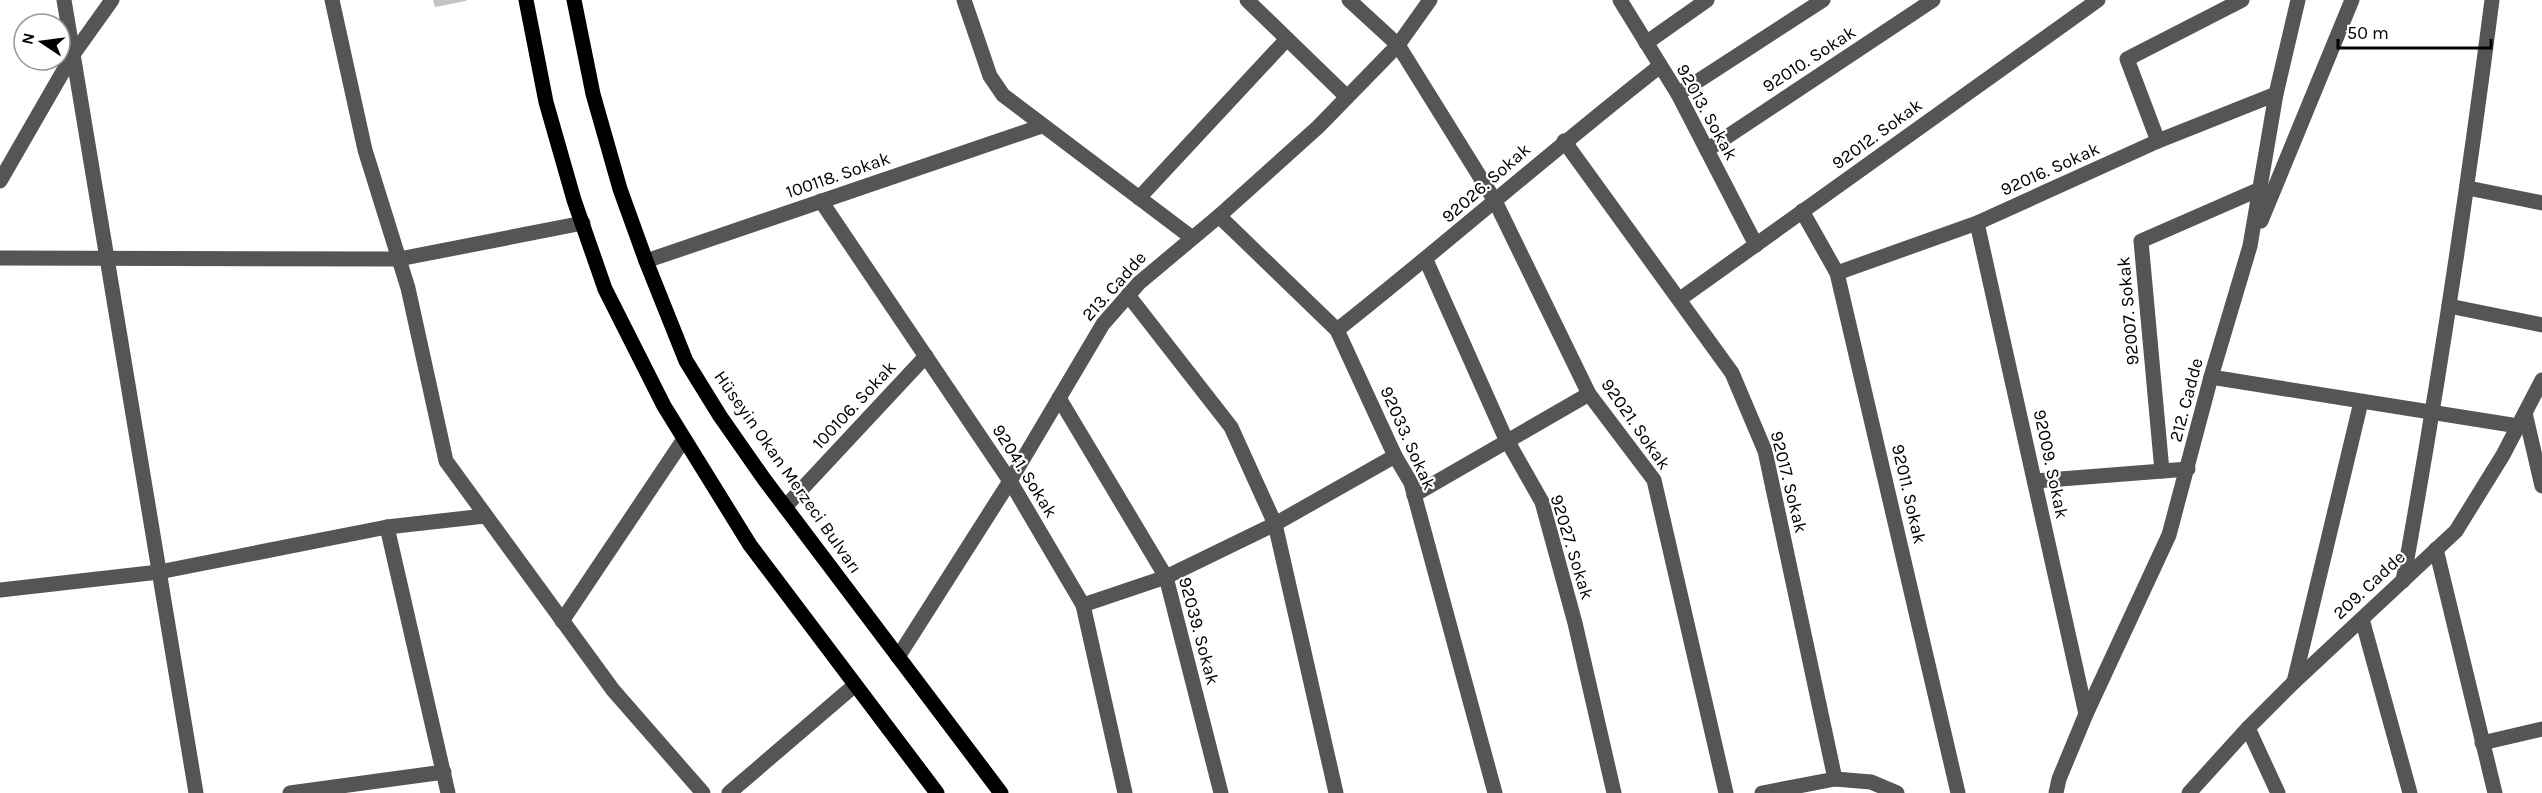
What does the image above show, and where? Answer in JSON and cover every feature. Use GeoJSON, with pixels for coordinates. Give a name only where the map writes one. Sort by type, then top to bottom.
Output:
{"type":"FeatureCollection","features":[{"type":"Feature","properties":{"kind":"main road"},"geometry":{"type":"LineString","coordinates":[[526,0],[546,102],[582,223],[605,289],[664,406],[750,545],[938,793]]}},
{"type":"Feature","properties":{"kind":"main road","name":"Hüseyin Okan Merzeci Bulvarı"},"geometry":{"type":"LineString","coordinates":[[574,0],[593,94],[620,189],[686,361],[720,416],[785,507],[1001,793]]}},
{"type":"Feature","properties":{"kind":"street"},"geometry":{"type":"LineString","coordinates":[[112,0],[72,56],[196,793]]}},
{"type":"Feature","properties":{"kind":"street"},"geometry":{"type":"LineString","coordinates":[[332,0],[365,150],[408,288],[446,461],[613,690],[703,793]]}},
{"type":"Feature","properties":{"kind":"street"},"geometry":{"type":"LineString","coordinates":[[964,0],[990,76],[1003,95],[1191,237]]}},
{"type":"Feature","properties":{"kind":"street"},"geometry":{"type":"LineString","coordinates":[[1247,0],[1347,97]]}},
{"type":"Feature","properties":{"kind":"street","name":"92021. Sokak"},"geometry":{"type":"LineString","coordinates":[[1349,0],[1398,45],[1496,201],[1589,394],[1654,480],[1726,793]]}},
{"type":"Feature","properties":{"kind":"street","name":"213. Cadde"},"geometry":{"type":"LineString","coordinates":[[898,657],[1010,481],[1103,324],[1139,283],[1191,237],[1219,216],[1318,127],[1398,45],[1430,0]]}},
{"type":"Feature","properties":{"kind":"street","name":"92013. Sokak"},"geometry":{"type":"LineString","coordinates":[[1620,0],[1678,94],[1756,245]]}},
{"type":"Feature","properties":{"kind":"street"},"geometry":{"type":"LineString","coordinates":[[1646,43],[1707,0]]}},
{"type":"Feature","properties":{"kind":"street"},"geometry":{"type":"LineString","coordinates":[[1678,94],[1823,0]]}},
{"type":"Feature","properties":{"kind":"street","name":"92010. Sokak"},"geometry":{"type":"LineString","coordinates":[[1707,150],[1933,0]]}},
{"type":"Feature","properties":{"kind":"street","name":"92012. Sokak"},"geometry":{"type":"LineString","coordinates":[[1680,299],[2098,0]]}},
{"type":"Feature","properties":{"kind":"street"},"geometry":{"type":"LineString","coordinates":[[2158,141],[2127,59],[2242,0]]}},
{"type":"Feature","properties":{"kind":"street","name":"212. Cadde"},"geometry":{"type":"LineString","coordinates":[[2056,793],[2059,779],[2086,714],[2169,535],[2211,378],[2250,246],[2276,94],[2298,0]]}},
{"type":"Feature","properties":{"kind":"street"},"geometry":{"type":"LineString","coordinates":[[2250,246],[2352,0]]}},
{"type":"Feature","properties":{"kind":"street"},"geometry":{"type":"LineString","coordinates":[[2403,581],[2433,414],[2468,188],[2492,0]]}},
{"type":"Feature","properties":{"kind":"street"},"geometry":{"type":"LineString","coordinates":[[1139,198],[1287,39]]}},
{"type":"Feature","properties":{"kind":"street","name":"92026. Sokak"},"geometry":{"type":"LineString","coordinates":[[1336,330],[1426,260],[1564,141],[1660,66]]}},
{"type":"Feature","properties":{"kind":"street"},"geometry":{"type":"LineString","coordinates":[[0,181],[63,72]]}},
{"type":"Feature","properties":{"kind":"street","name":"92016. Sokak"},"geometry":{"type":"LineString","coordinates":[[1837,273],[1977,223],[2158,141],[2276,94]]}},
{"type":"Feature","properties":{"kind":"street","name":"100118. Sokak"},"geometry":{"type":"LineString","coordinates":[[646,261],[1042,126]]}},
{"type":"Feature","properties":{"kind":"street","name":"92017. Sokak"},"geometry":{"type":"LineString","coordinates":[[1564,141],[1732,373],[1765,451],[1835,779]]}},
{"type":"Feature","properties":{"kind":"street"},"geometry":{"type":"LineString","coordinates":[[2468,188],[2542,203]]}},
{"type":"Feature","properties":{"kind":"street","name":"92007. Sokak"},"geometry":{"type":"LineString","coordinates":[[2162,471],[2141,241],[2260,189]]}},
{"type":"Feature","properties":{"kind":"street","name":"92041. Sokak"},"geometry":{"type":"LineString","coordinates":[[821,201],[1010,481],[1083,605],[1125,793]]}},
{"type":"Feature","properties":{"kind":"street","name":"92011. Sokak"},"geometry":{"type":"LineString","coordinates":[[1802,211],[1837,273],[1958,793]]}},
{"type":"Feature","properties":{"kind":"street","name":"92033. Sokak"},"geometry":{"type":"LineString","coordinates":[[1219,216],[1336,330],[1395,456],[1411,483],[1495,793]]}},
{"type":"Feature","properties":{"kind":"street"},"geometry":{"type":"LineString","coordinates":[[0,258],[399,259],[582,223]]}},
{"type":"Feature","properties":{"kind":"street","name":"92009. Sokak"},"geometry":{"type":"LineString","coordinates":[[1977,223],[2086,714]]}},
{"type":"Feature","properties":{"kind":"street","name":"92027. Sokak"},"geometry":{"type":"LineString","coordinates":[[1426,260],[1507,442],[1542,502],[1575,623],[1614,793]]}},
{"type":"Feature","properties":{"kind":"street"},"geometry":{"type":"LineString","coordinates":[[1128,296],[1230,427],[1275,524],[1336,793]]}},
{"type":"Feature","properties":{"kind":"street"},"geometry":{"type":"LineString","coordinates":[[2449,306],[2542,326]]}},
{"type":"Feature","properties":{"kind":"street","name":"100106. Sokak"},"geometry":{"type":"LineString","coordinates":[[785,507],[926,356]]}},
{"type":"Feature","properties":{"kind":"street"},"geometry":{"type":"LineString","coordinates":[[2211,378],[2433,414],[2521,420],[2542,486]]}},
{"type":"Feature","properties":{"kind":"street","name":"209. Cadde"},"geometry":{"type":"LineString","coordinates":[[2189,793],[2248,728],[2294,682],[2456,531],[2503,455],[2542,380]]}},
{"type":"Feature","properties":{"kind":"street"},"geometry":{"type":"LineString","coordinates":[[1414,495],[1589,394]]}},
{"type":"Feature","properties":{"kind":"street","name":"92039. Sokak"},"geometry":{"type":"LineString","coordinates":[[1059,398],[1166,577],[1221,793]]}},
{"type":"Feature","properties":{"kind":"street"},"geometry":{"type":"LineString","coordinates":[[2294,682],[2361,402]]}},
{"type":"Feature","properties":{"kind":"street"},"geometry":{"type":"LineString","coordinates":[[562,621],[684,439]]}},
{"type":"Feature","properties":{"kind":"street"},"geometry":{"type":"LineString","coordinates":[[1083,605],[1166,577],[1275,524],[1395,456]]}},
{"type":"Feature","properties":{"kind":"street"},"geometry":{"type":"LineString","coordinates":[[2035,481],[2188,469]]}},
{"type":"Feature","properties":{"kind":"street"},"geometry":{"type":"LineString","coordinates":[[0,591],[159,572],[387,526],[485,516]]}},
{"type":"Feature","properties":{"kind":"street"},"geometry":{"type":"LineString","coordinates":[[387,526],[448,793]]}},
{"type":"Feature","properties":{"kind":"street"},"geometry":{"type":"LineString","coordinates":[[2436,549],[2494,793]]}},
{"type":"Feature","properties":{"kind":"street"},"geometry":{"type":"LineString","coordinates":[[2362,619],[2410,793]]}},
{"type":"Feature","properties":{"kind":"street"},"geometry":{"type":"LineString","coordinates":[[729,793],[855,685]]}},
{"type":"Feature","properties":{"kind":"street"},"geometry":{"type":"LineString","coordinates":[[2248,728],[2278,793]]}},
{"type":"Feature","properties":{"kind":"street"},"geometry":{"type":"LineString","coordinates":[[2482,743],[2542,729]]}},
{"type":"Feature","properties":{"kind":"street"},"geometry":{"type":"LineString","coordinates":[[290,793],[444,772]]}},
{"type":"Feature","properties":{"kind":"street"},"geometry":{"type":"LineString","coordinates":[[1762,793],[1835,779],[1871,782],[1897,793]]}},
{"type":"Feature","properties":{"kind":"building"},"geometry":{"type":"Polygon","coordinates":[[[433,0],[466,0],[466,1],[435,7],[433,0]]]}}]}
